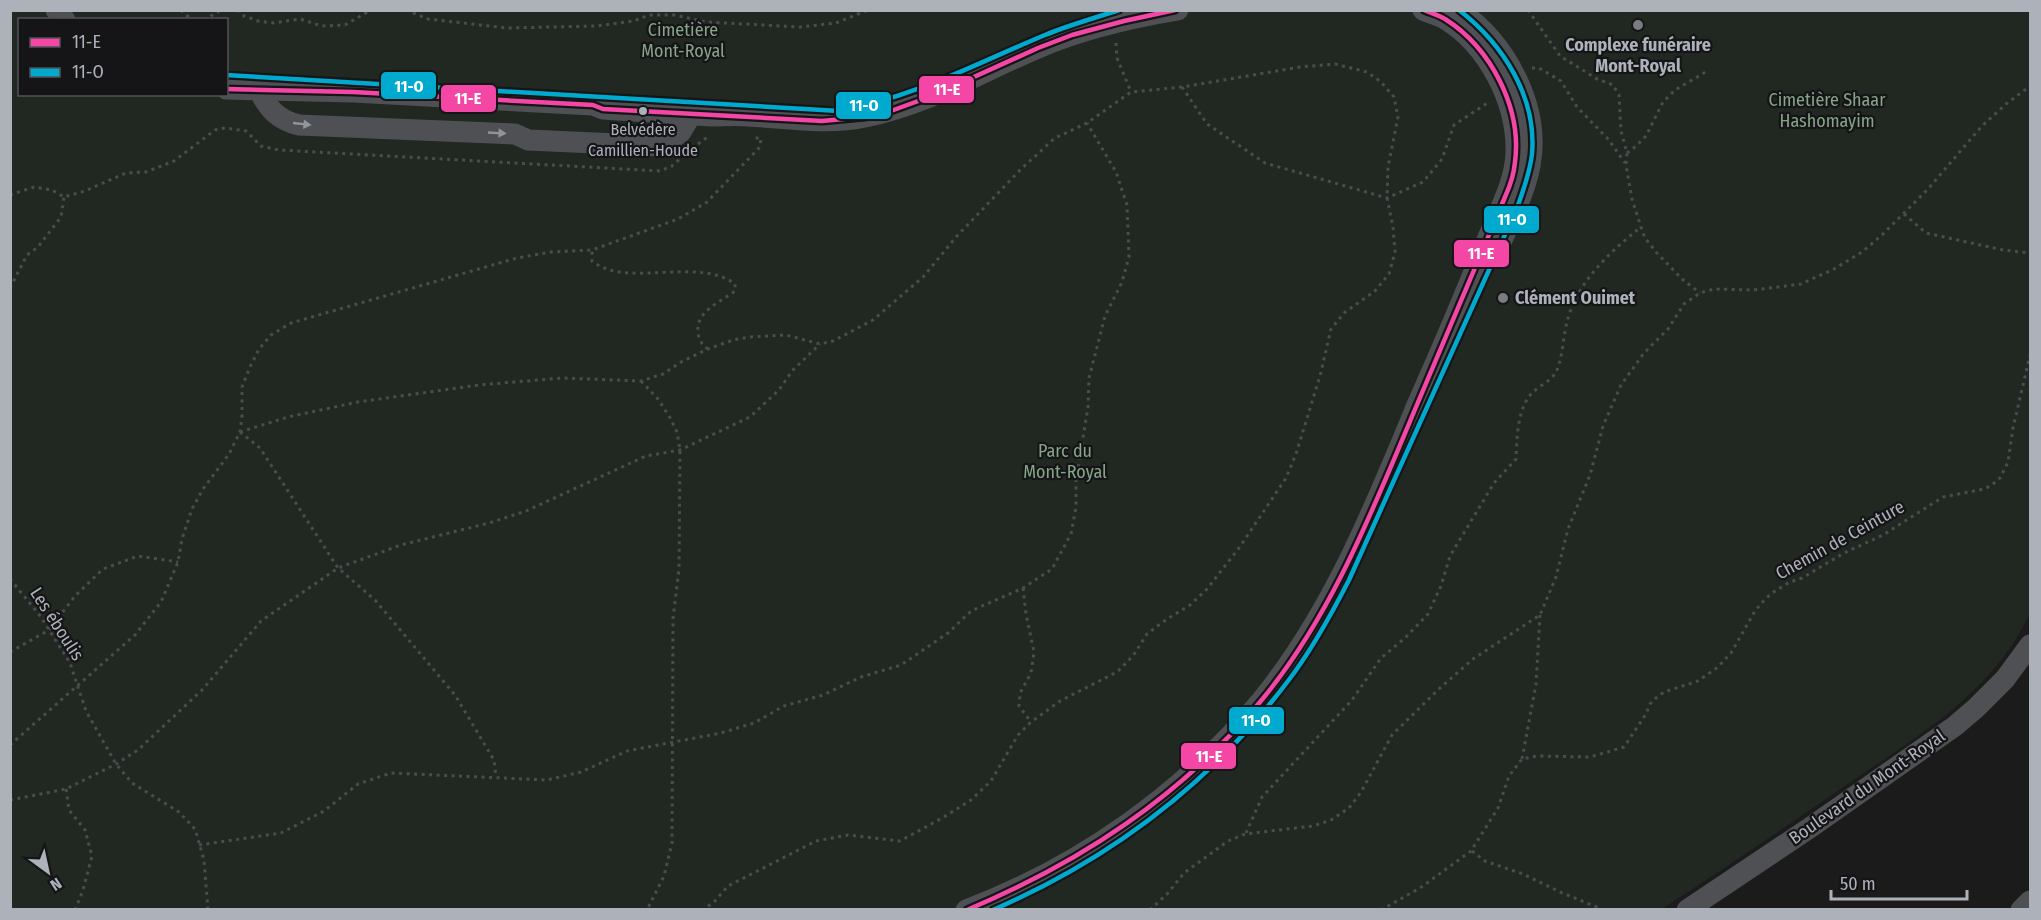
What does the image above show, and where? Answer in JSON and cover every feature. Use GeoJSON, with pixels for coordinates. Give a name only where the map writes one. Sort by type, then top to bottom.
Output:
{"type":"FeatureCollection","features":[{"type":"Feature","properties":{"kind":"street"},"geometry":{"type":"LineString","coordinates":[[228,75],[839,111],[887,102],[919,91],[1047,34],[1121,10]]}},
{"type":"Feature","properties":{"kind":"street"},"geometry":{"type":"LineString","coordinates":[[228,89],[433,95],[593,105],[603,109],[691,115],[738,115],[818,120],[864,118],[957,86],[1036,49],[1075,34],[1118,22],[1178,10]]}},
{"type":"Feature","properties":{"kind":"street"},"geometry":{"type":"LineString","coordinates":[[966,909],[1012,892],[1091,849],[1143,813],[1196,768],[1240,724],[1273,684],[1305,639],[1331,595],[1386,481],[1506,195],[1516,156],[1516,131],[1504,92],[1492,69],[1469,39],[1444,19],[1423,10]]}},
{"type":"Feature","properties":{"kind":"street"},"geometry":{"type":"LineString","coordinates":[[992,909],[1037,890],[1120,840],[1162,810],[1209,767],[1255,721],[1287,681],[1320,632],[1349,580],[1522,194],[1530,164],[1532,129],[1527,107],[1510,66],[1488,36],[1458,10]]}},
{"type":"Feature","properties":{"kind":"street"},"geometry":{"type":"LineString","coordinates":[[259,90],[277,116],[299,125],[515,134],[528,140],[662,146],[681,132],[691,115]]}},
{"type":"Feature","properties":{"kind":"street","name":"Boulevard du Mont-Royal"},"geometry":{"type":"LineString","coordinates":[[1687,909],[1794,839],[1955,726],[2005,679],[2031,645]]}},
{"type":"Feature","properties":{"kind":"street"},"geometry":{"type":"LineString","coordinates":[[2021,909],[2031,901]]}},
{"type":"Feature","properties":{"kind":"path"},"geometry":{"type":"LineString","coordinates":[[207,18],[221,10]]}},
{"type":"Feature","properties":{"kind":"path"},"geometry":{"type":"LineString","coordinates":[[237,10],[244,16],[258,21],[273,23],[300,19],[322,26],[345,25],[371,10]]}},
{"type":"Feature","properties":{"kind":"path"},"geometry":{"type":"LineString","coordinates":[[406,10],[428,20],[507,28],[596,26],[634,21],[649,15],[674,15],[707,22],[800,27],[836,23],[868,10]]}},
{"type":"Feature","properties":{"kind":"path"},"geometry":{"type":"LineString","coordinates":[[1528,10],[1560,56],[1613,86],[1619,95],[1621,131],[1627,153],[1626,165],[1632,199],[1645,238],[1682,279],[1700,293]]}},
{"type":"Feature","properties":{"kind":"path"},"geometry":{"type":"LineString","coordinates":[[1116,44],[1117,58],[1131,92]]}},
{"type":"Feature","properties":{"kind":"path"},"geometry":{"type":"LineString","coordinates":[[240,432],[288,417],[358,402],[479,385],[562,378],[641,381],[663,374],[708,349],[750,337],[786,335],[820,344],[833,341],[873,320],[923,277],[957,236],[1020,170],[1055,138],[1087,123],[1131,92],[1182,87],[1300,67],[1335,64],[1367,72],[1381,82],[1394,97],[1398,117],[1388,167],[1387,198],[1395,252],[1389,274],[1376,291],[1344,313],[1331,329],[1320,376],[1296,454],[1286,478],[1255,526],[1207,589],[1190,605],[1147,634],[1133,656],[1117,672],[1060,701],[1031,722],[1018,735],[991,781],[971,800],[900,842],[848,835],[816,841],[728,886],[715,901],[703,909]]}},
{"type":"Feature","properties":{"kind":"path"},"geometry":{"type":"LineString","coordinates":[[1510,66],[1539,68],[1561,81],[1577,107],[1610,140],[1626,165]]}},
{"type":"Feature","properties":{"kind":"path"},"geometry":{"type":"LineString","coordinates":[[1627,153],[1646,136],[1663,102],[1675,90],[1709,70]]}},
{"type":"Feature","properties":{"kind":"path"},"geometry":{"type":"LineString","coordinates":[[1382,909],[1420,888],[1471,851],[1498,808],[1514,766],[1522,759],[1536,684],[1540,615],[1556,577],[1568,529],[1590,475],[1603,426],[1621,385],[1644,353],[1668,329],[1684,304],[1700,293],[1714,289],[1754,290],[1801,284],[1834,269],[1862,252],[1904,214],[1981,127],[2006,104],[2031,86]]}},
{"type":"Feature","properties":{"kind":"path"},"geometry":{"type":"LineString","coordinates":[[1182,87],[1208,124],[1265,163],[1387,198],[1423,182],[1442,159],[1454,125],[1504,92]]}},
{"type":"Feature","properties":{"kind":"path"},"geometry":{"type":"LineString","coordinates":[[199,844],[281,833],[324,811],[358,784],[391,773],[547,780],[581,772],[627,751],[721,733],[754,723],[784,705],[823,695],[861,677],[901,665],[948,633],[971,610],[1023,588],[1052,570],[1071,534],[1076,507],[1076,481],[1088,407],[1089,378],[1105,316],[1122,282],[1129,257],[1127,205],[1116,172],[1087,123]]}},
{"type":"Feature","properties":{"kind":"path"},"geometry":{"type":"LineString","coordinates":[[10,195],[34,187],[52,190],[64,197],[85,191],[126,173],[146,172],[174,161],[215,130],[225,128],[246,131],[261,146],[269,149],[302,151]]}},
{"type":"Feature","properties":{"kind":"path"},"geometry":{"type":"LineString","coordinates":[[10,745],[135,634],[161,602],[178,562],[182,539],[192,509],[203,489],[229,454],[240,432],[242,387],[259,349],[271,334],[291,323],[517,258],[551,252],[592,250],[678,219],[707,202],[760,147],[762,138]]}},
{"type":"Feature","properties":{"kind":"path"},"geometry":{"type":"LineString","coordinates":[[10,288],[27,255],[38,247],[61,217],[64,197]]}},
{"type":"Feature","properties":{"kind":"path"},"geometry":{"type":"LineString","coordinates":[[1904,214],[1926,233],[2003,250],[2031,253]]}},
{"type":"Feature","properties":{"kind":"path"},"geometry":{"type":"LineString","coordinates":[[1245,834],[1262,797],[1352,700],[1381,658],[1405,638],[1428,614],[1455,547],[1494,483],[1516,459],[1517,437],[1522,413],[1531,394],[1556,373],[1574,300],[1611,251],[1641,227]]}},
{"type":"Feature","properties":{"kind":"path"},"geometry":{"type":"LineString","coordinates":[[592,250],[592,261],[598,266],[622,272],[703,272],[720,276],[735,284],[735,291],[712,306],[701,317],[698,330],[699,339],[708,349]]}},
{"type":"Feature","properties":{"kind":"path"},"geometry":{"type":"LineString","coordinates":[[10,800],[66,789],[116,764],[138,750],[195,697],[261,621],[338,568],[400,545],[489,523],[526,511],[646,456],[680,450],[750,417],[779,390],[792,371],[820,344]]}},
{"type":"Feature","properties":{"kind":"path","name":"Chemin de Ceinture"},"geometry":{"type":"LineString","coordinates":[[1522,759],[1537,756],[1590,758],[1624,747],[1656,698],[1665,692],[1698,681],[1718,667],[1731,653],[1755,611],[1775,591],[1844,553],[1883,535],[1944,497],[1984,489],[1992,485],[2000,478],[2008,462],[2013,428],[2031,356]]}},
{"type":"Feature","properties":{"kind":"path"},"geometry":{"type":"LineString","coordinates":[[641,381],[658,399],[669,416],[677,432],[680,450],[679,569],[673,618],[672,843],[664,876],[647,909]]}},
{"type":"Feature","properties":{"kind":"path"},"geometry":{"type":"LineString","coordinates":[[240,432],[260,448],[338,568],[375,600],[455,695],[494,760],[496,777]]}},
{"type":"Feature","properties":{"kind":"path"},"geometry":{"type":"LineString","coordinates":[[10,652],[49,630],[75,596],[103,569],[138,556],[178,562]]}},
{"type":"Feature","properties":{"kind":"path","name":"Les éboulis"},"geometry":{"type":"LineString","coordinates":[[10,579],[41,617],[70,663],[86,711],[116,764],[132,783],[179,812],[195,829],[204,860],[208,909]]}},
{"type":"Feature","properties":{"kind":"path"},"geometry":{"type":"LineString","coordinates":[[1023,588],[1034,652],[1031,673],[1020,693],[1019,706],[1031,722]]}},
{"type":"Feature","properties":{"kind":"path"},"geometry":{"type":"LineString","coordinates":[[1150,909],[1168,893],[1184,873],[1228,842],[1245,834],[1313,826],[1331,820],[1349,807],[1361,792],[1392,735],[1440,688],[1473,660],[1540,615]]}},
{"type":"Feature","properties":{"kind":"path"},"geometry":{"type":"LineString","coordinates":[[66,789],[69,810],[85,830],[92,856],[83,890],[75,909]]}},
{"type":"Feature","properties":{"kind":"path"},"geometry":{"type":"LineString","coordinates":[[1471,851],[1485,861],[1523,874],[1560,892],[1604,909]]}},
{"type":"Feature","properties":{"kind":"green space","name":"Parc du Mont-Royal"},"geometry":{"type":"Polygon","coordinates":[[[10,11],[2030,11],[2030,613],[1998,665],[1956,707],[1909,743],[1662,909],[11,909],[10,11]]]}},
{"type":"Feature","properties":{"kind":"transit line","name":"11-O"},"geometry":{"type":"LineString","coordinates":[[228,75],[839,111],[867,105],[944,79],[1054,31],[1119,10]]}},
{"type":"Feature","properties":{"kind":"transit line","name":"11-E"},"geometry":{"type":"LineString","coordinates":[[228,89],[353,92],[593,105],[603,109],[822,121],[865,117],[888,112],[932,96],[1072,35],[1175,10]]}},
{"type":"Feature","properties":{"kind":"transit line","name":"11-E"},"geometry":{"type":"LineString","coordinates":[[967,910],[1050,871],[1089,848],[1126,824],[1196,768],[1260,702],[1286,669],[1330,598],[1384,484],[1513,175],[1516,142],[1508,101],[1500,81],[1489,63],[1462,31],[1443,18],[1424,10]]}},
{"type":"Feature","properties":{"kind":"transit line","name":"11-O"},"geometry":{"type":"LineString","coordinates":[[993,910],[1078,867],[1156,815],[1192,785],[1226,753],[1288,681],[1321,632],[1349,580],[1517,208],[1531,161],[1532,133],[1529,112],[1514,73],[1490,39],[1459,10]]}},
{"type":"Feature","properties":{"kind":"place","name":"Complexe funéraire Mont-Royal"},"geometry":{"type":"Point","coordinates":[1638,25]}},
{"type":"Feature","properties":{"kind":"place","name":"Belvédère Camillien-Houde"},"geometry":{"type":"Point","coordinates":[643,111]}},
{"type":"Feature","properties":{"kind":"place","name":"Clément Ouimet"},"geometry":{"type":"Point","coordinates":[1503,298]}},
{"type":"Feature","properties":{"kind":"park label","name":"Cimetière Mont-Royal"},"geometry":{"type":"Point","coordinates":[683,40]}},
{"type":"Feature","properties":{"kind":"park label","name":"Cimetière Shaar Hashomayim"},"geometry":{"type":"Point","coordinates":[1827,110]}}]}
